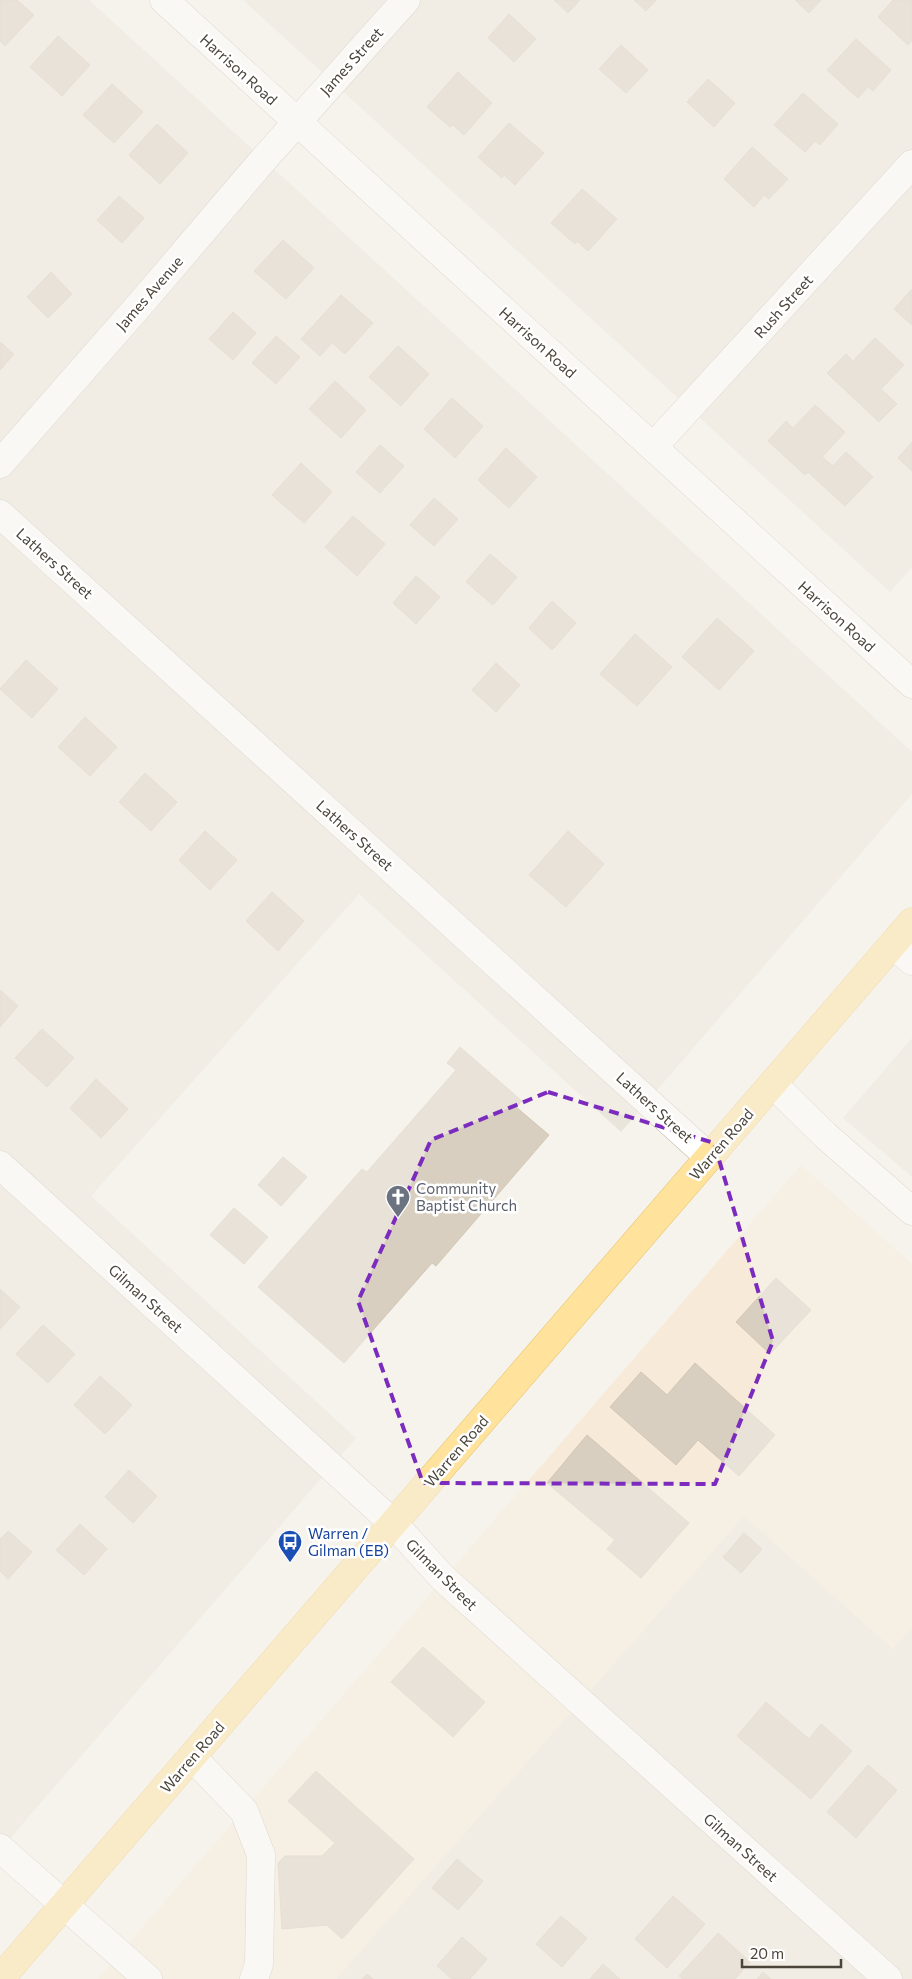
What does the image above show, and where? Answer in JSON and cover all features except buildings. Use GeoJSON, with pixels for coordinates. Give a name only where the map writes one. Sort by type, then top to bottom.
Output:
{"type":"FeatureCollection","features":[{"type":"Feature","properties":{"kind":"main road","name":"Warren Road"},"geometry":{"type":"LineString","coordinates":[[0,1979],[773,1084],[902,953],[912,922]]}},
{"type":"Feature","properties":{"kind":"street","name":"Harrison Road"},"geometry":{"type":"LineString","coordinates":[[164,0],[912,684]]}},
{"type":"Feature","properties":{"kind":"street","name":"James Street"},"geometry":{"type":"LineString","coordinates":[[298,122],[332,81],[406,0]]}},
{"type":"Feature","properties":{"kind":"street","name":"James Avenue"},"geometry":{"type":"LineString","coordinates":[[0,464],[298,122]]}},
{"type":"Feature","properties":{"kind":"street","name":"Rush Street"},"geometry":{"type":"LineString","coordinates":[[653,447],[912,164]]}},
{"type":"Feature","properties":{"kind":"street","name":"Lathers Street"},"geometry":{"type":"LineString","coordinates":[[0,514],[710,1157]]}},
{"type":"Feature","properties":{"kind":"street"},"geometry":{"type":"LineString","coordinates":[[773,1084],[826,1136],[912,1211]]}},
{"type":"Feature","properties":{"kind":"street","name":"Gilman Street"},"geometry":{"type":"LineString","coordinates":[[0,1165],[394,1523],[442,1578],[888,1979]]}},
{"type":"Feature","properties":{"kind":"street"},"geometry":{"type":"LineString","coordinates":[[192,1757],[244,1811],[261,1855],[260,1964],[254,1979]]}},
{"type":"Feature","properties":{"kind":"street"},"geometry":{"type":"LineString","coordinates":[[0,1848],[148,1979]]}},
{"type":"Feature","properties":{"kind":"highlighted area"},"geometry":{"type":"Polygon","coordinates":[[[548,1092],[714,1143],[773,1341],[715,1484],[423,1483],[358,1301],[431,1140],[548,1092]]]}},
{"type":"Feature","properties":{"kind":"shaded area"},"geometry":{"type":"Polygon","coordinates":[[[0,0],[89,0],[912,752],[912,794],[621,1132],[359,894],[91,1196],[356,1438],[0,1850],[0,0]]]}},
{"type":"Feature","properties":{"kind":"shaded area"},"geometry":{"type":"Polygon","coordinates":[[[243,0],[912,0],[912,567],[890,592],[243,0]]]}},
{"type":"Feature","properties":{"kind":"shaded area"},"geometry":{"type":"Polygon","coordinates":[[[912,1038],[912,1177],[843,1118],[912,1038]]]}},
{"type":"Feature","properties":{"kind":"shaded area"},"geometry":{"type":"Polygon","coordinates":[[[801,1165],[912,1264],[912,1627],[893,1649],[744,1516],[336,1979],[98,1979],[801,1165]]]}},
{"type":"Feature","properties":{"kind":"shaded area"},"geometry":{"type":"Polygon","coordinates":[[[744,1516],[893,1649],[912,1628],[912,1979],[336,1979],[744,1516]]]}},
{"type":"Feature","properties":{"kind":"place","name":"Community Baptist Church"},"geometry":{"type":"Point","coordinates":[398,1218]}},
{"type":"Feature","properties":{"kind":"place","name":"Warren / Gilman (EB)"},"geometry":{"type":"Point","coordinates":[290,1563]}}]}
